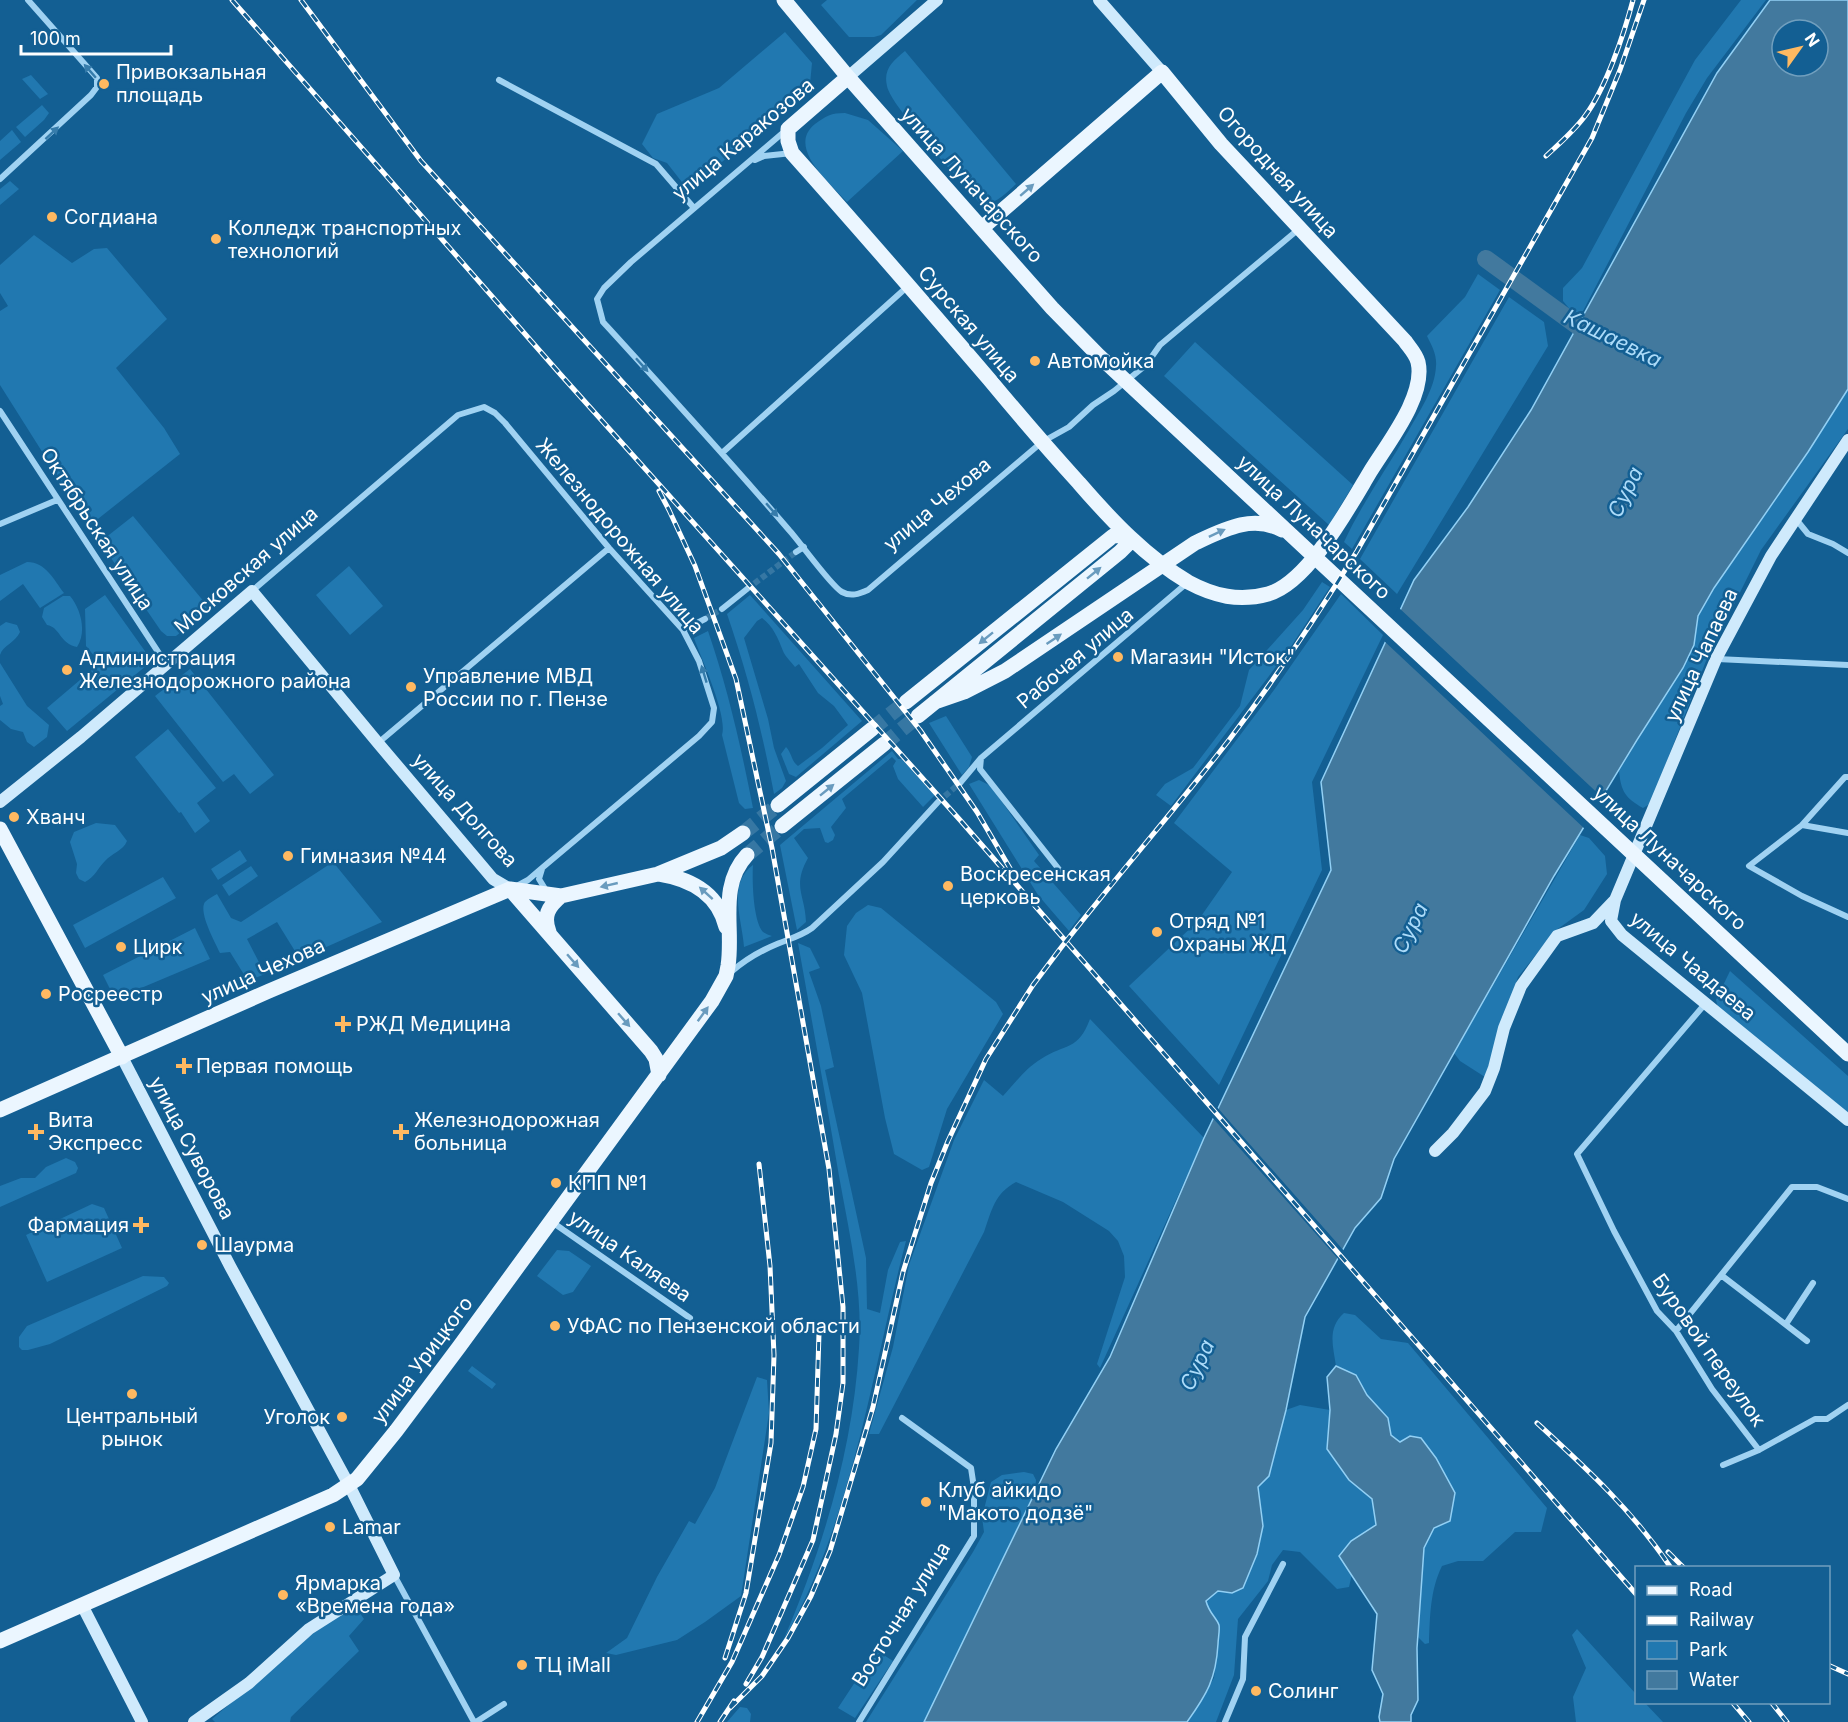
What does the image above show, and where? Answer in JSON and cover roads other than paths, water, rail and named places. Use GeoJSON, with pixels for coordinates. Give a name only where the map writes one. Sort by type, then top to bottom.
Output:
{"type":"FeatureCollection","features":[{"type":"Feature","properties":{"kind":"main road","name":"улица Луначарского"},"geometry":{"type":"LineString","coordinates":[[784,0],[848,77],[1052,308],[1098,355],[1848,1053]]}},
{"type":"Feature","properties":{"kind":"main road","name":"улица Каракозова"},"geometry":{"type":"LineString","coordinates":[[788,129],[937,0]]}},
{"type":"Feature","properties":{"kind":"main road","name":"Огородная улица"},"geometry":{"type":"LineString","coordinates":[[1099,0],[1221,144],[1405,341],[1418,360],[1418,390],[1337,526],[1303,571],[1281,590],[1247,598],[1232,599],[1211,593],[1189,582]]}},
{"type":"Feature","properties":{"kind":"main road"},"geometry":{"type":"LineString","coordinates":[[982,228],[1162,72]]}},
{"type":"Feature","properties":{"kind":"main road"},"geometry":{"type":"LineString","coordinates":[[788,129],[788,141],[792,153]]}},
{"type":"Feature","properties":{"kind":"main road","name":"Сурская улица"},"geometry":{"type":"LineString","coordinates":[[792,153],[1102,510]]}},
{"type":"Feature","properties":{"kind":"main road","name":"улица Чапаева"},"geometry":{"type":"LineString","coordinates":[[1615,900],[1716,659],[1771,556],[1795,518],[1839,458],[1848,440]]}},
{"type":"Feature","properties":{"kind":"main road"},"geometry":{"type":"LineString","coordinates":[[1102,510],[1127,535],[1189,582]]}},
{"type":"Feature","properties":{"kind":"main road"},"geometry":{"type":"LineString","coordinates":[[1097,549],[1102,541],[1104,527],[1102,510]]}},
{"type":"Feature","properties":{"kind":"main road"},"geometry":{"type":"LineString","coordinates":[[935,702],[964,692],[1005,671],[1195,543],[1228,527],[1249,523],[1272,525],[1293,536]]}},
{"type":"Feature","properties":{"kind":"main road"},"geometry":{"type":"LineString","coordinates":[[906,702],[1113,536],[1127,535]]}},
{"type":"Feature","properties":{"kind":"main road"},"geometry":{"type":"LineString","coordinates":[[918,716],[1120,552],[1127,545],[1127,535]]}},
{"type":"Feature","properties":{"kind":"main road"},"geometry":{"type":"LineString","coordinates":[[1120,552],[1132,548],[1145,549]]}},
{"type":"Feature","properties":{"kind":"main road","name":"Московская улица"},"geometry":{"type":"LineString","coordinates":[[0,802],[252,591]]}},
{"type":"Feature","properties":{"kind":"main road","name":"улица Долгова"},"geometry":{"type":"LineString","coordinates":[[252,591],[494,879],[510,889],[651,1052],[656,1059],[658,1075]]}},
{"type":"Feature","properties":{"kind":"main road"},"geometry":{"type":"LineString","coordinates":[[778,805],[872,729]]}},
{"type":"Feature","properties":{"kind":"main road"},"geometry":{"type":"LineString","coordinates":[[782,826],[884,744]]}},
{"type":"Feature","properties":{"kind":"main road","name":"улица Суворова"},"geometry":{"type":"LineString","coordinates":[[0,829],[230,1266],[349,1485],[394,1575]]}},
{"type":"Feature","properties":{"kind":"main road"},"geometry":{"type":"LineString","coordinates":[[510,889],[555,896],[658,874],[721,848],[743,833]]}},
{"type":"Feature","properties":{"kind":"main road"},"geometry":{"type":"LineString","coordinates":[[729,939],[732,879],[738,865],[747,855]]}},
{"type":"Feature","properties":{"kind":"main road"},"geometry":{"type":"LineString","coordinates":[[658,874],[679,877],[698,886],[714,900],[724,919],[729,939]]}},
{"type":"Feature","properties":{"kind":"main road","name":"улица Чехова"},"geometry":{"type":"LineString","coordinates":[[0,1110],[301,977],[510,889]]}},
{"type":"Feature","properties":{"kind":"main road"},"geometry":{"type":"LineString","coordinates":[[549,933],[546,913],[555,896]]}},
{"type":"Feature","properties":{"kind":"main road","name":"улица Чаадаева"},"geometry":{"type":"LineString","coordinates":[[1615,900],[1611,921],[1622,935],[1848,1120]]}},
{"type":"Feature","properties":{"kind":"main road","name":"улица Чаадаева"},"geometry":{"type":"LineString","coordinates":[[1435,1151],[1453,1133],[1485,1091],[1494,1068],[1504,1028],[1521,986],[1557,936],[1593,923],[1615,900]]}},
{"type":"Feature","properties":{"kind":"main road","name":"улица Урицкого"},"geometry":{"type":"LineString","coordinates":[[0,1641],[333,1495],[357,1479],[396,1431],[712,1001],[726,976],[730,956],[729,939]]}},
{"type":"Feature","properties":{"kind":"main road"},"geometry":{"type":"LineString","coordinates":[[651,1052],[664,1055],[677,1050]]}},
{"type":"Feature","properties":{"kind":"main road"},"geometry":{"type":"LineString","coordinates":[[195,1722],[249,1683],[309,1629],[394,1575]]}},
{"type":"Feature","properties":{"kind":"main road"},"geometry":{"type":"LineString","coordinates":[[82,1605],[142,1722]]}},
{"type":"Feature","properties":{"kind":"street"},"geometry":{"type":"LineString","coordinates":[[0,179],[78,108],[95,91],[98,82],[97,78],[28,0]]}},
{"type":"Feature","properties":{"kind":"street"},"geometry":{"type":"LineString","coordinates":[[499,80],[656,164],[694,208]]}},
{"type":"Feature","properties":{"kind":"street","name":"улица Каракозова"},"geometry":{"type":"LineString","coordinates":[[723,453],[603,321],[597,299],[604,288],[631,262],[788,129]]}},
{"type":"Feature","properties":{"kind":"street"},"geometry":{"type":"LineString","coordinates":[[752,161],[764,156],[792,153]]}},
{"type":"Feature","properties":{"kind":"street","name":"улица Чехова"},"geometry":{"type":"LineString","coordinates":[[804,547],[832,584],[842,592],[857,595],[868,590],[1042,442],[1069,427],[1093,405],[1146,365],[1160,345],[1301,228]]}},
{"type":"Feature","properties":{"kind":"street"},"geometry":{"type":"LineString","coordinates":[[796,552],[804,547],[723,453],[909,285]]}},
{"type":"Feature","properties":{"kind":"street","name":"Московская улица"},"geometry":{"type":"LineString","coordinates":[[252,591],[458,415],[484,407],[495,413]]}},
{"type":"Feature","properties":{"kind":"street","name":"Октябрьская улица"},"geometry":{"type":"LineString","coordinates":[[0,411],[166,664]]}},
{"type":"Feature","properties":{"kind":"street","name":"Железнодорожная улица"},"geometry":{"type":"LineString","coordinates":[[495,413],[609,548],[683,630],[699,661],[714,708],[712,722]]}},
{"type":"Feature","properties":{"kind":"street"},"geometry":{"type":"LineString","coordinates":[[0,524],[57,500]]}},
{"type":"Feature","properties":{"kind":"street"},"geometry":{"type":"LineString","coordinates":[[1795,518],[1808,534],[1848,553]]}},
{"type":"Feature","properties":{"kind":"street"},"geometry":{"type":"LineString","coordinates":[[378,743],[609,548]]}},
{"type":"Feature","properties":{"kind":"street","name":"Рабочая улица"},"geometry":{"type":"LineString","coordinates":[[960,783],[981,758],[1189,582]]}},
{"type":"Feature","properties":{"kind":"street"},"geometry":{"type":"LineString","coordinates":[[722,609],[747,589]]}},
{"type":"Feature","properties":{"kind":"street"},"geometry":{"type":"LineString","coordinates":[[683,630],[705,619]]}},
{"type":"Feature","properties":{"kind":"street"},"geometry":{"type":"LineString","coordinates":[[1716,659],[1848,665]]}},
{"type":"Feature","properties":{"kind":"street","name":"улица Чехова"},"geometry":{"type":"LineString","coordinates":[[510,889],[528,880],[699,736],[712,722]]}},
{"type":"Feature","properties":{"kind":"street"},"geometry":{"type":"LineString","coordinates":[[981,758],[980,769],[1065,877]]}},
{"type":"Feature","properties":{"kind":"street"},"geometry":{"type":"LineString","coordinates":[[1847,777],[1802,825],[1749,866],[1802,896],[1848,917]]}},
{"type":"Feature","properties":{"kind":"street"},"geometry":{"type":"LineString","coordinates":[[726,976],[744,961],[779,943],[802,935],[832,911],[883,862],[938,802]]}},
{"type":"Feature","properties":{"kind":"street"},"geometry":{"type":"LineString","coordinates":[[1802,825],[1848,833]]}},
{"type":"Feature","properties":{"kind":"street"},"geometry":{"type":"LineString","coordinates":[[542,868],[539,879],[555,896]]}},
{"type":"Feature","properties":{"kind":"street","name":"Буровой переулок"},"geometry":{"type":"LineString","coordinates":[[1705,1004],[1577,1154],[1614,1231],[1657,1311],[1676,1331],[1712,1389],[1759,1450]]}},
{"type":"Feature","properties":{"kind":"street"},"geometry":{"type":"LineString","coordinates":[[1676,1331],[1792,1186],[1817,1187],[1848,1199]]}},
{"type":"Feature","properties":{"kind":"street","name":"улица Каляева"},"geometry":{"type":"LineString","coordinates":[[551,1221],[690,1318]]}},
{"type":"Feature","properties":{"kind":"street"},"geometry":{"type":"LineString","coordinates":[[1721,1275],[1807,1341]]}},
{"type":"Feature","properties":{"kind":"street"},"geometry":{"type":"LineString","coordinates":[[1785,1324],[1813,1283]]}},
{"type":"Feature","properties":{"kind":"street"},"geometry":{"type":"LineString","coordinates":[[1724,1465],[1759,1450],[1815,1419],[1827,1419],[1848,1405]]}},
{"type":"Feature","properties":{"kind":"street","name":"Восточная улица"},"geometry":{"type":"LineString","coordinates":[[859,1722],[974,1536],[974,1488],[971,1468],[902,1418]]}},
{"type":"Feature","properties":{"kind":"street"},"geometry":{"type":"LineString","coordinates":[[1225,1722],[1243,1679],[1245,1637],[1283,1564]]}},
{"type":"Feature","properties":{"kind":"street"},"geometry":{"type":"LineString","coordinates":[[394,1575],[475,1722],[504,1704]]}},
{"type":"Feature","properties":{"kind":"water","name":"Сура"},"geometry":{"type":"Polygon","coordinates":[[[1770,0],[1848,0],[1848,389],[1808,452],[1714,588],[1698,616],[1694,645],[1683,668],[1554,876],[1394,1159],[1381,1198],[1355,1228],[1305,1317],[1286,1410],[1269,1476],[1258,1487],[1263,1526],[1257,1554],[1243,1588],[1232,1593],[1218,1591],[1206,1601],[1219,1625],[1219,1632],[1213,1677],[1205,1694],[1187,1722],[924,1722],[1056,1449],[1110,1357],[1204,1138],[1331,870],[1321,782],[1414,580],[1468,507],[1531,410],[1717,73],[1770,0]]]}},
{"type":"Feature","properties":{"kind":"water"},"geometry":{"type":"Polygon","coordinates":[[[1336,1366],[1356,1375],[1367,1395],[1388,1418],[1391,1435],[1400,1442],[1410,1436],[1421,1438],[1436,1458],[1455,1493],[1450,1521],[1434,1528],[1424,1548],[1417,1648],[1418,1700],[1411,1715],[1411,1722],[1380,1722],[1383,1694],[1372,1670],[1377,1614],[1339,1556],[1351,1541],[1376,1525],[1372,1499],[1349,1480],[1327,1449],[1330,1410],[1327,1377],[1336,1366]]]}},
{"type":"Feature","properties":{"kind":"waterway","name":"Кашаевка"},"geometry":{"type":"LineString","coordinates":[[1486,259],[1578,326],[1599,335]]}},
{"type":"Feature","properties":{"kind":"tunnel"},"geometry":{"type":"LineString","coordinates":[[747,589],[796,552]]}},
{"type":"Feature","properties":{"kind":"tunnel"},"geometry":{"type":"LineString","coordinates":[[705,619],[722,609]]}},
{"type":"Feature","properties":{"kind":"tunnel"},"geometry":{"type":"LineString","coordinates":[[872,729],[906,702]]}},
{"type":"Feature","properties":{"kind":"tunnel"},"geometry":{"type":"LineString","coordinates":[[884,744],[918,716]]}},
{"type":"Feature","properties":{"kind":"tunnel"},"geometry":{"type":"LineString","coordinates":[[938,802],[960,783]]}},
{"type":"Feature","properties":{"kind":"tunnel"},"geometry":{"type":"LineString","coordinates":[[743,833],[778,805]]}},
{"type":"Feature","properties":{"kind":"tunnel"},"geometry":{"type":"LineString","coordinates":[[747,855],[782,826]]}},
{"type":"Feature","properties":{"kind":"railway"},"geometry":{"type":"LineString","coordinates":[[232,0],[561,375],[960,820],[1635,1593]]}},
{"type":"Feature","properties":{"kind":"railway"},"geometry":{"type":"LineString","coordinates":[[301,0],[421,161],[779,554],[920,730],[977,812],[1011,870]]}},
{"type":"Feature","properties":{"kind":"railway"},"geometry":{"type":"LineString","coordinates":[[1546,156],[1567,137],[1593,104],[1614,60],[1633,0]]}},
{"type":"Feature","properties":{"kind":"railway"},"geometry":{"type":"LineString","coordinates":[[730,1708],[762,1676],[788,1638],[811,1596],[830,1551],[873,1407],[903,1272],[931,1183],[986,1059],[1033,985],[1060,949],[1246,717],[1295,647],[1357,551],[1592,138],[1620,70],[1644,0]]}},
{"type":"Feature","properties":{"kind":"railway"},"geometry":{"type":"LineString","coordinates":[[659,491],[695,566],[736,679],[772,848],[829,1169],[843,1307],[843,1383],[836,1434],[813,1540],[762,1657],[746,1684]]}},
{"type":"Feature","properties":{"kind":"railway"},"geometry":{"type":"LineString","coordinates":[[725,1658],[746,1593],[771,1443],[774,1355],[770,1266],[759,1164]]}},
{"type":"Feature","properties":{"kind":"railway"},"geometry":{"type":"LineString","coordinates":[[697,1722],[732,1662],[779,1555],[803,1487],[816,1429],[819,1333]]}},
{"type":"Feature","properties":{"kind":"railway"},"geometry":{"type":"LineString","coordinates":[[1537,1423],[1625,1509],[1670,1566]]}},
{"type":"Feature","properties":{"kind":"railway"},"geometry":{"type":"LineString","coordinates":[[1668,1552],[1682,1566]]}},
{"type":"Feature","properties":{"kind":"railway"},"geometry":{"type":"LineString","coordinates":[[1830,1666],[1848,1674]]}},
{"type":"Feature","properties":{"kind":"railway"},"geometry":{"type":"LineString","coordinates":[[720,1722],[734,1701]]}},
{"type":"Feature","properties":{"kind":"railway"},"geometry":{"type":"LineString","coordinates":[[1734,1704],[1749,1722]]}},
{"type":"Feature","properties":{"kind":"railway"},"geometry":{"type":"LineString","coordinates":[[1773,1704],[1787,1722]]}},
{"type":"Feature","properties":{"kind":"place","name":"Привокзальная площадь"},"geometry":{"type":"Point","coordinates":[104,84]}},
{"type":"Feature","properties":{"kind":"place","name":"Согдиана"},"geometry":{"type":"Point","coordinates":[52,217]}},
{"type":"Feature","properties":{"kind":"place","name":"Колледж транспортных технологий"},"geometry":{"type":"Point","coordinates":[216,239]}},
{"type":"Feature","properties":{"kind":"place","name":"Автомойка"},"geometry":{"type":"Point","coordinates":[1035,361]}},
{"type":"Feature","properties":{"kind":"place","name":"Магазин \"Исток\""},"geometry":{"type":"Point","coordinates":[1118,657]}},
{"type":"Feature","properties":{"kind":"place","name":"Администрация Железнодорожного района"},"geometry":{"type":"Point","coordinates":[67,670]}},
{"type":"Feature","properties":{"kind":"place","name":"Управление МВД России по г. Пензе"},"geometry":{"type":"Point","coordinates":[411,687]}},
{"type":"Feature","properties":{"kind":"place","name":"Хванч"},"geometry":{"type":"Point","coordinates":[14,817]}},
{"type":"Feature","properties":{"kind":"place","name":"Гимназия №44"},"geometry":{"type":"Point","coordinates":[288,856]}},
{"type":"Feature","properties":{"kind":"place","name":"Воскресенская церковь"},"geometry":{"type":"Point","coordinates":[948,886]}},
{"type":"Feature","properties":{"kind":"place","name":"Отряд №1 Охраны ЖД"},"geometry":{"type":"Point","coordinates":[1157,932]}},
{"type":"Feature","properties":{"kind":"place","name":"Цирк"},"geometry":{"type":"Point","coordinates":[121,947]}},
{"type":"Feature","properties":{"kind":"place","name":"Росреестр"},"geometry":{"type":"Point","coordinates":[46,994]}},
{"type":"Feature","properties":{"kind":"place","name":"РЖД Медицина"},"geometry":{"type":"Point","coordinates":[343,1024]}},
{"type":"Feature","properties":{"kind":"place","name":"Первая помощь"},"geometry":{"type":"Point","coordinates":[184,1066]}},
{"type":"Feature","properties":{"kind":"place","name":"Вита Экспресс"},"geometry":{"type":"Point","coordinates":[36,1132]}},
{"type":"Feature","properties":{"kind":"place","name":"Железнодорожная больница"},"geometry":{"type":"Point","coordinates":[401,1132]}},
{"type":"Feature","properties":{"kind":"place","name":"КПП №1"},"geometry":{"type":"Point","coordinates":[556,1183]}},
{"type":"Feature","properties":{"kind":"place","name":"Фармация"},"geometry":{"type":"Point","coordinates":[141,1225]}},
{"type":"Feature","properties":{"kind":"place","name":"Шаурма"},"geometry":{"type":"Point","coordinates":[202,1245]}},
{"type":"Feature","properties":{"kind":"place","name":"УФАС по Пензенской области"},"geometry":{"type":"Point","coordinates":[555,1326]}},
{"type":"Feature","properties":{"kind":"place","name":"Центральный рынок"},"geometry":{"type":"Point","coordinates":[132,1394]}},
{"type":"Feature","properties":{"kind":"place","name":"Уголок"},"geometry":{"type":"Point","coordinates":[342,1417]}},
{"type":"Feature","properties":{"kind":"place","name":"Клуб айкидо \"Макото додзё\""},"geometry":{"type":"Point","coordinates":[926,1502]}},
{"type":"Feature","properties":{"kind":"place","name":"Lamar"},"geometry":{"type":"Point","coordinates":[330,1527]}},
{"type":"Feature","properties":{"kind":"place","name":"Ярмарка «Времена года»"},"geometry":{"type":"Point","coordinates":[283,1595]}},
{"type":"Feature","properties":{"kind":"place","name":"ТЦ iMall"},"geometry":{"type":"Point","coordinates":[522,1665]}},
{"type":"Feature","properties":{"kind":"place","name":"Солинг"},"geometry":{"type":"Point","coordinates":[1256,1691]}}]}
